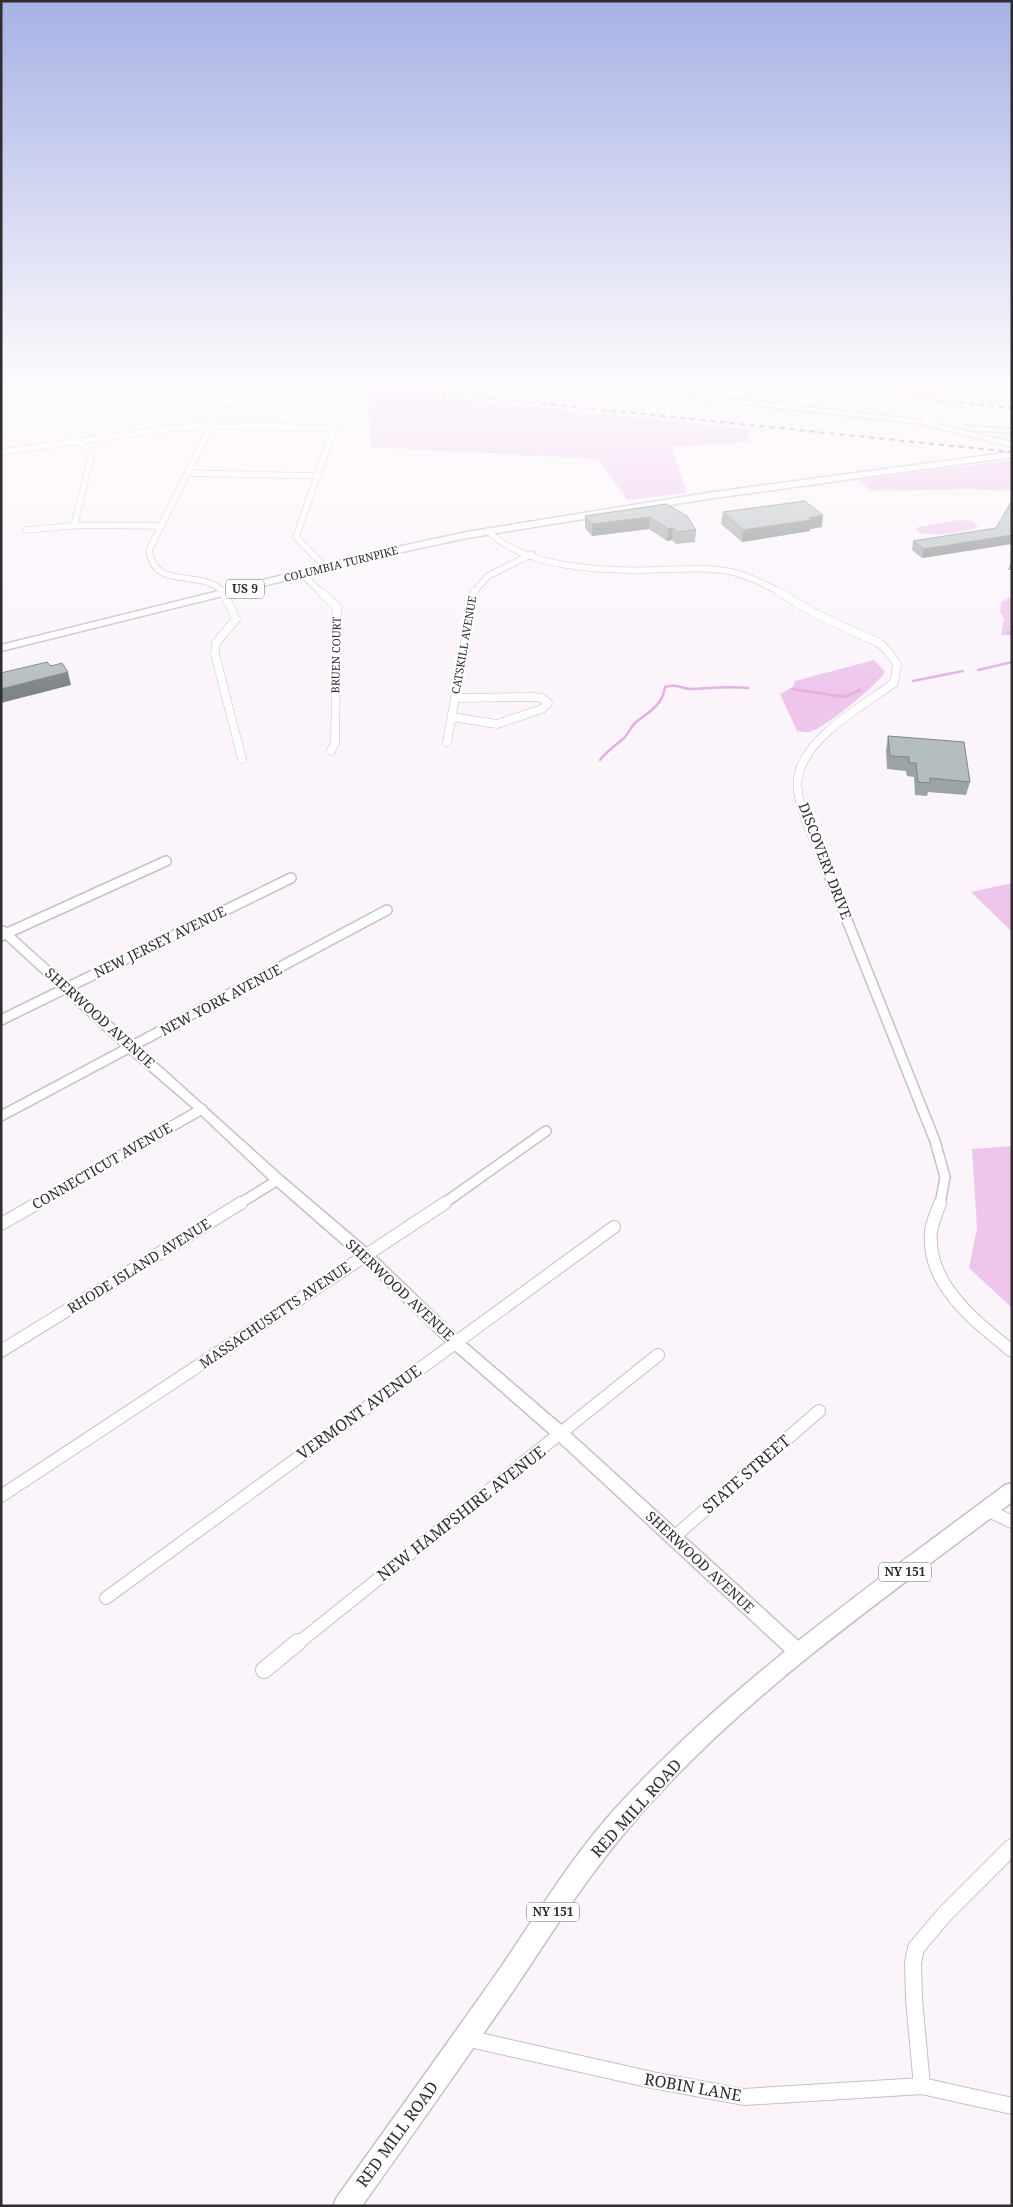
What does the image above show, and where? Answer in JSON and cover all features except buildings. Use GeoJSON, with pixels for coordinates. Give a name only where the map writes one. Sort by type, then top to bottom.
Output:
{"type":"FeatureCollection","features":[{"type":"Feature","properties":{"kind":"main road","name":"COLUMBIA TURNPIKE"},"geometry":{"type":"LineString","coordinates":[[1,648],[326,568],[488,531],[775,487]]}},
{"type":"Feature","properties":{"kind":"main road","name":"RED MILL ROAD"},"geometry":{"type":"LineString","coordinates":[[346,2206],[466,2038],[592,1855],[621,1819],[697,1740],[798,1652],[1012,1491]]}},
{"type":"Feature","properties":{"kind":"street"},"geometry":{"type":"LineString","coordinates":[[74,526],[85,487]]}},
{"type":"Feature","properties":{"kind":"street"},"geometry":{"type":"LineString","coordinates":[[182,487],[149,550],[149,560],[152,566],[168,575],[210,583],[220,588],[222,594],[228,599],[236,619],[216,643],[215,654],[242,759]]}},
{"type":"Feature","properties":{"kind":"street"},"geometry":{"type":"LineString","coordinates":[[315,487],[296,537],[326,568]]}},
{"type":"Feature","properties":{"kind":"street"},"geometry":{"type":"LineString","coordinates":[[26,530],[74,526],[161,526]]}},
{"type":"Feature","properties":{"kind":"street","name":"DISCOVERY DRIVE"},"geometry":{"type":"LineString","coordinates":[[488,531],[493,538],[502,544],[565,563],[607,569],[712,570],[735,573],[756,580],[816,614],[879,643],[896,659],[898,672],[894,683],[835,725],[811,746],[798,777],[801,805],[935,1141],[945,1173],[944,1189],[931,1233],[932,1250],[939,1272],[949,1292],[974,1321],[1012,1351]]}},
{"type":"Feature","properties":{"kind":"street","name":"CATSKILL AVENUE"},"geometry":{"type":"LineString","coordinates":[[447,742],[473,593],[488,576],[532,554]]}},
{"type":"Feature","properties":{"kind":"street","name":"BRUEN COURT"},"geometry":{"type":"LineString","coordinates":[[302,574],[337,607],[335,743],[331,751]]}},
{"type":"Feature","properties":{"kind":"street"},"geometry":{"type":"LineString","coordinates":[[452,717],[497,724],[542,709],[548,703],[542,698],[533,697],[455,698]]}},
{"type":"Feature","properties":{"kind":"street"},"geometry":{"type":"LineString","coordinates":[[3,933],[166,861]]}},
{"type":"Feature","properties":{"kind":"street","name":"NEW JERSEY AVENUE"},"geometry":{"type":"LineString","coordinates":[[1,1020],[291,878]]}},
{"type":"Feature","properties":{"kind":"street","name":"NEW YORK AVENUE"},"geometry":{"type":"LineString","coordinates":[[1,1116],[388,910]]}},
{"type":"Feature","properties":{"kind":"street","name":"SHERWOOD AVENUE"},"geometry":{"type":"LineString","coordinates":[[3,933],[202,1109],[278,1180],[365,1255],[455,1342],[561,1434],[798,1652]]}},
{"type":"Feature","properties":{"kind":"street","name":"CONNECTICUT AVENUE"},"geometry":{"type":"LineString","coordinates":[[1,1224],[202,1109]]}},
{"type":"Feature","properties":{"kind":"street","name":"MASSACHUSETTS AVENUE"},"geometry":{"type":"LineString","coordinates":[[1,1496],[470,1186],[546,1131]]}},
{"type":"Feature","properties":{"kind":"street","name":"RHODE ISLAND AVENUE"},"geometry":{"type":"LineString","coordinates":[[1,1351],[278,1180]]}},
{"type":"Feature","properties":{"kind":"street","name":"VERMONT AVENUE"},"geometry":{"type":"LineString","coordinates":[[106,1598],[614,1228]]}},
{"type":"Feature","properties":{"kind":"street","name":"NEW HAMPSHIRE AVENUE"},"geometry":{"type":"LineString","coordinates":[[264,1670],[658,1355]]}},
{"type":"Feature","properties":{"kind":"street","name":"STATE STREET"},"geometry":{"type":"LineString","coordinates":[[674,1537],[818,1411]]}},
{"type":"Feature","properties":{"kind":"street"},"geometry":{"type":"LineString","coordinates":[[987,1510],[1012,1522]]}},
{"type":"Feature","properties":{"kind":"street"},"geometry":{"type":"LineString","coordinates":[[922,2086],[914,1999],[913,1963],[916,1948],[944,1915],[1012,1847]]}},
{"type":"Feature","properties":{"kind":"street","name":"ROBIN LANE"},"geometry":{"type":"LineString","coordinates":[[466,2038],[652,2080],[744,2097],[922,2086],[1012,2106]]}},
{"type":"Feature","properties":{"kind":"shaded area"},"geometry":{"type":"Polygon","coordinates":[[[618,487],[685,487],[687,493],[627,500],[618,487]]]}},
{"type":"Feature","properties":{"kind":"shaded area"},"geometry":{"type":"Polygon","coordinates":[[[867,487],[1012,487],[1012,491],[970,489],[871,491],[867,487]]]}},
{"type":"Feature","properties":{"kind":"shaded area"},"geometry":{"type":"Polygon","coordinates":[[[959,520],[973,521],[978,527],[956,533],[936,534],[921,533],[916,530],[918,527],[959,520]]]}},
{"type":"Feature","properties":{"kind":"shaded area"},"geometry":{"type":"Polygon","coordinates":[[[1012,596],[1012,635],[1001,635],[1004,619],[1000,612],[1001,602],[1012,596]]]}},
{"type":"Feature","properties":{"kind":"shaded area"},"geometry":{"type":"Polygon","coordinates":[[[874,660],[885,672],[872,687],[826,724],[807,732],[797,731],[780,694],[793,687],[795,681],[874,660]]]}},
{"type":"Feature","properties":{"kind":"shaded area"},"geometry":{"type":"Polygon","coordinates":[[[1012,883],[1012,932],[971,892],[1012,883]]]}},
{"type":"Feature","properties":{"kind":"shaded area"},"geometry":{"type":"Polygon","coordinates":[[[1012,1146],[1012,1308],[969,1268],[977,1228],[972,1149],[1012,1146]]]}},
{"type":"Feature","properties":{"kind":"waterway"},"geometry":{"type":"LineString","coordinates":[[1012,631],[1008,633],[1012,634]]}},
{"type":"Feature","properties":{"kind":"waterway"},"geometry":{"type":"LineString","coordinates":[[978,670],[1012,662]]}},
{"type":"Feature","properties":{"kind":"waterway"},"geometry":{"type":"LineString","coordinates":[[913,681],[963,671]]}},
{"type":"Feature","properties":{"kind":"waterway"},"geometry":{"type":"LineString","coordinates":[[600,760],[624,738],[636,722],[658,703],[665,687],[676,686],[688,689],[748,688]]}},
{"type":"Feature","properties":{"kind":"waterway"},"geometry":{"type":"LineString","coordinates":[[792,689],[844,697],[860,690]]}}]}
